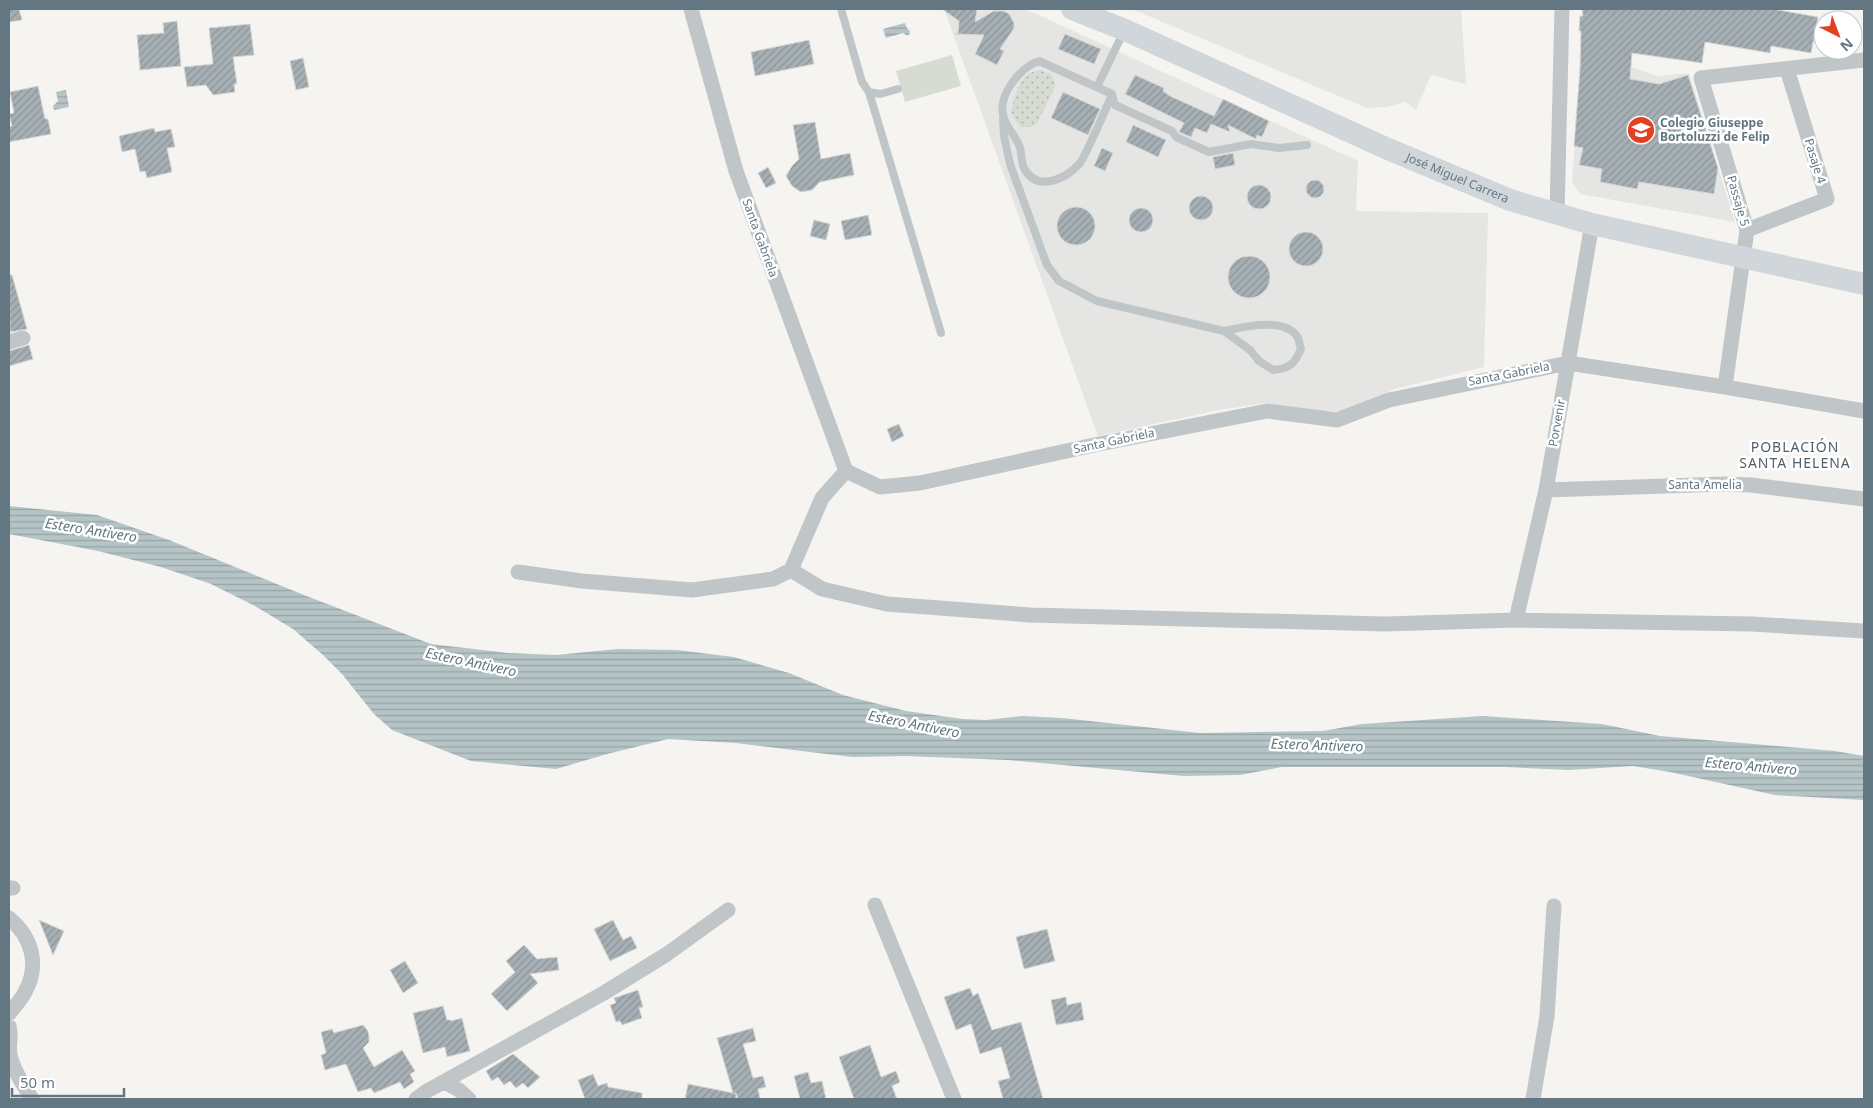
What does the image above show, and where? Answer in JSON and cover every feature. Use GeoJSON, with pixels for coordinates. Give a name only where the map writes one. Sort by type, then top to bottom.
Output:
{"type":"FeatureCollection","features":[{"type":"Feature","properties":{"kind":"street","name":"Santa Gabriela"},"geometry":{"type":"LineString","coordinates":[[691,9],[736,171],[846,471],[880,487],[920,483],[1094,445],[1266,411],[1338,420],[1397,398],[1568,363],[1864,411]]}},
{"type":"Feature","properties":{"kind":"street","name":"José Miguel Carrera"},"geometry":{"type":"LineString","coordinates":[[1072,9],[1125,30],[1388,149],[1510,200],[1592,224],[1745,256],[1864,284]]}},
{"type":"Feature","properties":{"kind":"street"},"geometry":{"type":"LineString","coordinates":[[1557,214],[1562,9]]}},
{"type":"Feature","properties":{"kind":"street"},"geometry":{"type":"LineString","coordinates":[[1787,69],[1864,60]]}},
{"type":"Feature","properties":{"kind":"street","name":"Passaje 5"},"geometry":{"type":"LineString","coordinates":[[1725,387],[1745,256],[1747,230],[1701,78],[1787,69]]}},
{"type":"Feature","properties":{"kind":"street","name":"Pasaje 4"},"geometry":{"type":"LineString","coordinates":[[1747,230],[1827,199],[1787,69]]}},
{"type":"Feature","properties":{"kind":"street","name":"Porvenir"},"geometry":{"type":"LineString","coordinates":[[1516,620],[1546,490],[1592,224]]}},
{"type":"Feature","properties":{"kind":"street"},"geometry":{"type":"LineString","coordinates":[[518,572],[582,581],[692,590],[773,579],[791,570],[822,498],[846,471]]}},
{"type":"Feature","properties":{"kind":"street","name":"Santa Amelia"},"geometry":{"type":"LineString","coordinates":[[1546,490],[1725,484],[1751,485],[1864,499]]}},
{"type":"Feature","properties":{"kind":"street"},"geometry":{"type":"LineString","coordinates":[[791,570],[822,589],[887,604],[1020,614],[1384,624],[1516,620],[1752,624],[1864,631]]}},
{"type":"Feature","properties":{"kind":"street"},"geometry":{"type":"LineString","coordinates":[[875,905],[954,1099]]}},
{"type":"Feature","properties":{"kind":"street"},"geometry":{"type":"LineString","coordinates":[[1533,1099],[1547,1016],[1554,906]]}},
{"type":"Feature","properties":{"kind":"street"},"geometry":{"type":"LineString","coordinates":[[416,1099],[604,992],[666,954],[728,910]]}},
{"type":"Feature","properties":{"kind":"street"},"geometry":{"type":"LineString","coordinates":[[9,918],[24,935],[31,950],[34,964],[25,992],[9,1014]]}},
{"type":"Feature","properties":{"kind":"street"},"geometry":{"type":"LineString","coordinates":[[9,1026],[9,1052],[12,1063],[32,1099]]}},
{"type":"Feature","properties":{"kind":"street"},"geometry":{"type":"LineString","coordinates":[[444,1082],[469,1099]]}},
{"type":"Feature","properties":{"kind":"lane"},"geometry":{"type":"LineString","coordinates":[[841,9],[856,66],[862,82],[869,92],[941,333]]}},
{"type":"Feature","properties":{"kind":"lane"},"geometry":{"type":"LineString","coordinates":[[1097,87],[1125,30]]}},
{"type":"Feature","properties":{"kind":"lane"},"geometry":{"type":"LineString","coordinates":[[1224,331],[1264,325],[1282,326],[1297,336],[1301,349],[1296,362],[1284,369],[1273,370],[1259,361],[1250,350],[1224,331],[1097,302],[1058,281],[1047,265],[1010,164],[1004,136],[1002,110],[1012,82],[1031,63],[1039,61],[1112,94],[1115,104],[1172,131],[1176,137],[1209,152],[1251,144],[1279,148],[1306,145]]}},
{"type":"Feature","properties":{"kind":"lane"},"geometry":{"type":"LineString","coordinates":[[869,92],[880,94],[898,90]]}},
{"type":"Feature","properties":{"kind":"lane"},"geometry":{"type":"LineString","coordinates":[[1002,110],[1006,123],[1020,146],[1023,165],[1026,171],[1034,179],[1050,182],[1069,172],[1080,162],[1112,94]]}},
{"type":"Feature","properties":{"kind":"shaded area"},"geometry":{"type":"Polygon","coordinates":[[[944,9],[1022,9],[1034,13],[1358,161],[1356,211],[1488,213],[1484,367],[1395,389],[1358,406],[1342,411],[1323,412],[1266,403],[1219,410],[1098,436],[944,9]]]}},
{"type":"Feature","properties":{"kind":"shaded area"},"geometry":{"type":"Polygon","coordinates":[[[1132,9],[1461,9],[1466,84],[1431,75],[1416,110],[1405,102],[1387,107],[1367,108],[1132,9]]]}},
{"type":"Feature","properties":{"kind":"shaded area"},"geometry":{"type":"Polygon","coordinates":[[[952,55],[961,86],[905,102],[896,71],[952,55]]]}},
{"type":"Feature","properties":{"kind":"shaded area","name":"Colegio Giuseppe Bortoluzzi de Felip"},"geometry":{"type":"Polygon","coordinates":[[[1580,67],[1635,68],[1657,76],[1689,73],[1735,222],[1580,194],[1572,182],[1580,67]]]}},
{"type":"Feature","properties":{"kind":"shaded area"},"geometry":{"type":"Polygon","coordinates":[[[1041,70],[1052,75],[1055,86],[1037,124],[1032,127],[1021,127],[1014,119],[1012,105],[1026,76],[1041,70]]]}},
{"type":"Feature","properties":{"kind":"water"},"geometry":{"type":"Polygon","coordinates":[[[905,23],[910,31],[909,35],[903,33],[886,38],[883,29],[905,23]]]}},
{"type":"Feature","properties":{"kind":"water"},"geometry":{"type":"Polygon","coordinates":[[[66,90],[69,107],[54,110],[53,106],[58,101],[56,92],[66,90]]]}},
{"type":"Feature","properties":{"kind":"water","name":"Estero Antivero"},"geometry":{"type":"Polygon","coordinates":[[[9,506],[97,515],[169,540],[431,644],[508,653],[556,655],[618,649],[677,650],[734,657],[789,673],[843,695],[906,711],[962,719],[986,720],[1022,716],[1062,718],[1200,733],[1323,731],[1362,724],[1483,716],[1602,724],[1660,736],[1835,751],[1864,756],[1864,800],[1775,795],[1670,772],[1633,766],[1568,770],[1505,767],[1282,767],[1240,775],[1184,776],[1008,760],[906,756],[852,757],[736,743],[668,739],[556,769],[471,761],[392,730],[374,714],[342,674],[323,655],[293,629],[253,605],[211,584],[161,567],[98,551],[9,534],[9,506]]]}},
{"type":"Feature","properties":{"kind":"building"},"geometry":{"type":"Polygon","coordinates":[[[9,9],[19,9],[22,20],[9,22],[9,9]]]}},
{"type":"Feature","properties":{"kind":"building"},"geometry":{"type":"Polygon","coordinates":[[[942,9],[977,9],[975,22],[994,11],[1004,11],[1009,14],[1014,23],[1014,28],[1000,49],[1004,51],[997,65],[975,54],[984,35],[955,34],[958,33],[959,21],[942,9]]]}},
{"type":"Feature","properties":{"kind":"building"},"geometry":{"type":"Polygon","coordinates":[[[1582,9],[1773,9],[1813,16],[1813,43],[1811,53],[1771,46],[1770,53],[1705,42],[1702,63],[1632,53],[1630,79],[1659,84],[1688,75],[1718,168],[1714,194],[1639,182],[1637,189],[1600,182],[1602,169],[1579,165],[1583,148],[1574,146],[1580,69],[1580,16],[1583,16],[1582,9]]]}},
{"type":"Feature","properties":{"kind":"building"},"geometry":{"type":"Polygon","coordinates":[[[177,21],[181,66],[140,70],[137,35],[164,33],[163,23],[177,21]]]}},
{"type":"Feature","properties":{"kind":"building"},"geometry":{"type":"Polygon","coordinates":[[[250,24],[254,55],[233,57],[237,84],[234,84],[235,92],[213,95],[206,85],[187,87],[184,67],[213,64],[209,28],[250,24]]]}},
{"type":"Feature","properties":{"kind":"building"},"geometry":{"type":"Polygon","coordinates":[[[1065,34],[1101,49],[1094,64],[1058,49],[1065,34]]]}},
{"type":"Feature","properties":{"kind":"building"},"geometry":{"type":"Polygon","coordinates":[[[809,40],[814,64],[755,76],[751,52],[809,40]]]}},
{"type":"Feature","properties":{"kind":"building"},"geometry":{"type":"Polygon","coordinates":[[[303,58],[309,87],[296,90],[290,61],[303,58]]]}},
{"type":"Feature","properties":{"kind":"building"},"geometry":{"type":"Polygon","coordinates":[[[1135,75],[1164,88],[1163,91],[1170,96],[1214,116],[1223,99],[1269,121],[1262,137],[1257,135],[1256,139],[1228,125],[1230,132],[1211,124],[1207,133],[1195,128],[1191,137],[1179,132],[1184,123],[1125,94],[1135,75]]]}},
{"type":"Feature","properties":{"kind":"building"},"geometry":{"type":"Polygon","coordinates":[[[38,86],[45,119],[48,119],[51,134],[9,142],[9,127],[12,126],[9,114],[14,113],[10,92],[38,86]]]}},
{"type":"Feature","properties":{"kind":"building"},"geometry":{"type":"Polygon","coordinates":[[[1063,92],[1100,109],[1088,135],[1051,118],[1063,92]]]}},
{"type":"Feature","properties":{"kind":"building"},"geometry":{"type":"Polygon","coordinates":[[[815,122],[821,159],[850,153],[854,175],[820,182],[812,190],[801,192],[792,186],[786,176],[799,159],[793,125],[815,122]]]}},
{"type":"Feature","properties":{"kind":"building"},"geometry":{"type":"Polygon","coordinates":[[[1133,125],[1166,140],[1158,157],[1126,142],[1133,125]]]}},
{"type":"Feature","properties":{"kind":"building"},"geometry":{"type":"Polygon","coordinates":[[[154,128],[155,132],[171,129],[175,147],[167,148],[172,172],[147,178],[145,171],[140,172],[135,149],[122,152],[119,136],[154,128]]]}},
{"type":"Feature","properties":{"kind":"building"},"geometry":{"type":"Polygon","coordinates":[[[1102,148],[1113,153],[1105,171],[1094,166],[1102,148]]]}},
{"type":"Feature","properties":{"kind":"building"},"geometry":{"type":"Polygon","coordinates":[[[1233,153],[1235,165],[1215,169],[1213,157],[1233,153]]]}},
{"type":"Feature","properties":{"kind":"building"},"geometry":{"type":"Polygon","coordinates":[[[768,167],[776,183],[766,188],[758,173],[768,167]]]}},
{"type":"Feature","properties":{"kind":"building"},"geometry":{"type":"Polygon","coordinates":[[[1315,180],[1321,183],[1324,189],[1321,195],[1315,198],[1309,195],[1306,189],[1309,183],[1315,180]]]}},
{"type":"Feature","properties":{"kind":"building"},"geometry":{"type":"Polygon","coordinates":[[[1259,185],[1267,189],[1271,197],[1267,205],[1259,209],[1251,205],[1247,197],[1251,189],[1259,185]]]}},
{"type":"Feature","properties":{"kind":"building"},"geometry":{"type":"Polygon","coordinates":[[[1201,196],[1209,200],[1213,208],[1209,216],[1201,220],[1193,216],[1189,208],[1193,200],[1201,196]]]}},
{"type":"Feature","properties":{"kind":"building"},"geometry":{"type":"Polygon","coordinates":[[[1076,207],[1083,208],[1089,213],[1094,219],[1094,233],[1089,239],[1083,244],[1076,245],[1069,244],[1063,239],[1058,233],[1057,226],[1058,219],[1063,213],[1069,208],[1076,207]]]}},
{"type":"Feature","properties":{"kind":"building"},"geometry":{"type":"Polygon","coordinates":[[[1141,208],[1149,212],[1153,220],[1149,228],[1141,232],[1133,228],[1129,220],[1133,212],[1141,208]]]}},
{"type":"Feature","properties":{"kind":"building"},"geometry":{"type":"Polygon","coordinates":[[[868,215],[872,235],[845,240],[841,221],[868,215]]]}},
{"type":"Feature","properties":{"kind":"building"},"geometry":{"type":"Polygon","coordinates":[[[814,220],[830,224],[826,240],[810,236],[814,220]]]}},
{"type":"Feature","properties":{"kind":"building"},"geometry":{"type":"Polygon","coordinates":[[[1306,232],[1313,233],[1318,237],[1322,242],[1322,256],[1318,261],[1313,265],[1306,266],[1299,265],[1294,261],[1290,256],[1289,249],[1290,242],[1294,237],[1299,233],[1306,232]]]}},
{"type":"Feature","properties":{"kind":"building"},"geometry":{"type":"Polygon","coordinates":[[[1245,256],[1253,256],[1264,262],[1270,277],[1264,292],[1253,298],[1245,298],[1234,292],[1228,281],[1228,273],[1234,262],[1245,256]]]}},
{"type":"Feature","properties":{"kind":"building"},"geometry":{"type":"Polygon","coordinates":[[[9,275],[12,275],[27,329],[10,332],[9,275]]]}},
{"type":"Feature","properties":{"kind":"building"},"geometry":{"type":"Polygon","coordinates":[[[29,345],[33,359],[9,366],[9,351],[29,345]]]}},
{"type":"Feature","properties":{"kind":"building"},"geometry":{"type":"Polygon","coordinates":[[[899,424],[904,436],[892,442],[887,429],[899,424]]]}},
{"type":"Feature","properties":{"kind":"building"},"geometry":{"type":"Polygon","coordinates":[[[39,920],[64,931],[53,955],[39,920]]]}},
{"type":"Feature","properties":{"kind":"building"},"geometry":{"type":"Polygon","coordinates":[[[613,920],[623,940],[631,936],[637,948],[610,961],[594,929],[613,920]]]}},
{"type":"Feature","properties":{"kind":"building"},"geometry":{"type":"Polygon","coordinates":[[[1047,929],[1055,961],[1024,969],[1016,937],[1047,929]]]}},
{"type":"Feature","properties":{"kind":"building"},"geometry":{"type":"Polygon","coordinates":[[[524,945],[537,959],[557,957],[559,970],[530,974],[538,983],[507,1011],[491,994],[515,972],[506,961],[524,945]]]}},
{"type":"Feature","properties":{"kind":"building"},"geometry":{"type":"Polygon","coordinates":[[[405,961],[418,983],[403,993],[390,970],[405,961]]]}},
{"type":"Feature","properties":{"kind":"building"},"geometry":{"type":"Polygon","coordinates":[[[970,988],[973,996],[978,993],[992,1030],[1021,1022],[1043,1099],[1003,1099],[998,1081],[1010,1078],[1001,1047],[980,1054],[971,1024],[956,1030],[944,997],[970,988]]]}},
{"type":"Feature","properties":{"kind":"building"},"geometry":{"type":"Polygon","coordinates":[[[638,990],[643,1007],[639,1008],[642,1018],[622,1025],[620,1021],[616,1022],[610,1005],[616,1003],[614,998],[638,990]]]}},
{"type":"Feature","properties":{"kind":"building"},"geometry":{"type":"Polygon","coordinates":[[[1066,997],[1067,1005],[1081,1002],[1084,1020],[1056,1025],[1051,1000],[1066,997]]]}},
{"type":"Feature","properties":{"kind":"building"},"geometry":{"type":"Polygon","coordinates":[[[443,1006],[447,1020],[451,1021],[462,1018],[470,1051],[447,1057],[445,1047],[423,1053],[413,1013],[443,1006]]]}},
{"type":"Feature","properties":{"kind":"building"},"geometry":{"type":"Polygon","coordinates":[[[363,1025],[368,1031],[369,1042],[363,1048],[374,1067],[402,1050],[415,1071],[410,1074],[414,1082],[404,1089],[400,1082],[374,1093],[371,1088],[358,1092],[346,1064],[325,1070],[321,1055],[326,1053],[321,1032],[332,1029],[334,1033],[363,1025]]]}},
{"type":"Feature","properties":{"kind":"building"},"geometry":{"type":"Polygon","coordinates":[[[753,1028],[756,1041],[743,1044],[753,1078],[763,1076],[766,1087],[758,1089],[760,1099],[738,1099],[736,1093],[734,1094],[736,1094],[736,1099],[685,1099],[688,1084],[733,1093],[717,1038],[753,1028]]]}},
{"type":"Feature","properties":{"kind":"building"},"geometry":{"type":"Polygon","coordinates":[[[870,1045],[881,1077],[896,1071],[900,1082],[892,1086],[897,1099],[854,1099],[839,1057],[870,1045]]]}},
{"type":"Feature","properties":{"kind":"building"},"geometry":{"type":"Polygon","coordinates":[[[513,1054],[540,1077],[528,1088],[523,1083],[516,1088],[510,1081],[504,1085],[498,1077],[492,1081],[486,1071],[513,1054]]]}},
{"type":"Feature","properties":{"kind":"building"},"geometry":{"type":"Polygon","coordinates":[[[808,1072],[811,1083],[822,1081],[826,1099],[800,1099],[794,1076],[808,1072]]]}},
{"type":"Feature","properties":{"kind":"building"},"geometry":{"type":"Polygon","coordinates":[[[593,1074],[598,1086],[607,1083],[608,1087],[642,1093],[642,1099],[585,1099],[578,1080],[593,1074]]]}},
{"type":"Feature","properties":{"kind":"place","name":"Colegio Giuseppe Bortoluzzi de Felip"},"geometry":{"type":"Point","coordinates":[1641,130]}},
{"type":"Feature","properties":{"kind":"district","name":"POBLACIÓN SANTA HELENA"},"geometry":{"type":"Point","coordinates":[1795,456]}}]}
